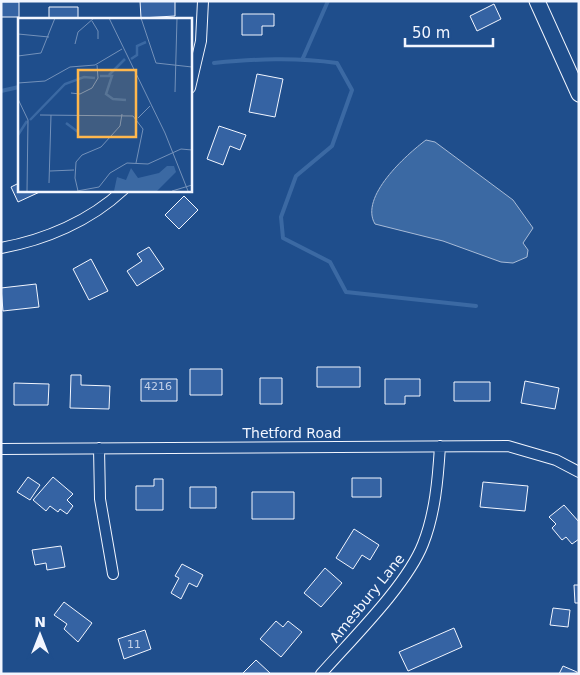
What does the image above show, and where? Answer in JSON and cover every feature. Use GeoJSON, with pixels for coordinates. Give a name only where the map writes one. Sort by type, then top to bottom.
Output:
{"type":"FeatureCollection","features":[{"type":"Feature","properties":{"kind":"street"},"geometry":{"type":"LineString","coordinates":[[191,84],[201,41],[203,1]]}},
{"type":"Feature","properties":{"kind":"street"},"geometry":{"type":"LineString","coordinates":[[537,1],[579,94]]}},
{"type":"Feature","properties":{"kind":"street"},"geometry":{"type":"LineString","coordinates":[[1,248],[39,239],[78,222],[122,191]]}},
{"type":"Feature","properties":{"kind":"street","name":"Amesbury Lane"},"geometry":{"type":"LineString","coordinates":[[321,674],[403,578],[415,561],[423,545],[432,514],[440,446]]}},
{"type":"Feature","properties":{"kind":"street","name":"Thetford Road"},"geometry":{"type":"LineString","coordinates":[[1,449],[508,446],[547,457],[579,472]]}},
{"type":"Feature","properties":{"kind":"street"},"geometry":{"type":"LineString","coordinates":[[99,448],[100,498],[113,574]]}},
{"type":"Feature","properties":{"kind":"water"},"geometry":{"type":"Polygon","coordinates":[[[426,140],[435,142],[513,200],[533,228],[523,243],[528,250],[527,257],[513,263],[501,262],[443,241],[375,224],[372,213],[373,202],[379,190],[397,166],[426,140]]]}},
{"type":"Feature","properties":{"kind":"building"},"geometry":{"type":"Polygon","coordinates":[[[140,1],[175,1],[175,16],[141,18],[140,1]]]}},
{"type":"Feature","properties":{"kind":"building"},"geometry":{"type":"Polygon","coordinates":[[[1,2],[19,2],[19,17],[1,17],[1,2]]]}},
{"type":"Feature","properties":{"kind":"building"},"geometry":{"type":"Polygon","coordinates":[[[494,4],[501,19],[477,31],[470,16],[494,4]]]}},
{"type":"Feature","properties":{"kind":"building"},"geometry":{"type":"Polygon","coordinates":[[[49,7],[78,7],[78,18],[49,18],[49,7]]]}},
{"type":"Feature","properties":{"kind":"building"},"geometry":{"type":"Polygon","coordinates":[[[242,14],[274,14],[274,26],[262,26],[262,35],[242,35],[242,14]]]}},
{"type":"Feature","properties":{"kind":"building"},"geometry":{"type":"Polygon","coordinates":[[[257,74],[283,79],[275,117],[249,112],[257,74]]]}},
{"type":"Feature","properties":{"kind":"building"},"geometry":{"type":"Polygon","coordinates":[[[219,126],[246,135],[240,150],[230,146],[223,165],[207,159],[219,126]]]}},
{"type":"Feature","properties":{"kind":"building"},"geometry":{"type":"Polygon","coordinates":[[[18,184],[18,191],[42,191],[18,202],[11,187],[18,184]]]}},
{"type":"Feature","properties":{"kind":"building"},"geometry":{"type":"Polygon","coordinates":[[[184,196],[198,210],[179,229],[165,215],[184,196]]]}},
{"type":"Feature","properties":{"kind":"building"},"geometry":{"type":"Polygon","coordinates":[[[149,247],[164,269],[137,286],[127,271],[142,261],[137,254],[149,247]]]}},
{"type":"Feature","properties":{"kind":"building"},"geometry":{"type":"Polygon","coordinates":[[[91,259],[108,291],[89,300],[73,269],[91,259]]]}},
{"type":"Feature","properties":{"kind":"building"},"geometry":{"type":"Polygon","coordinates":[[[36,284],[39,307],[3,311],[1,288],[36,284]]]}},
{"type":"Feature","properties":{"kind":"building"},"geometry":{"type":"Polygon","coordinates":[[[317,367],[360,367],[360,387],[317,387],[317,367]]]}},
{"type":"Feature","properties":{"kind":"building"},"geometry":{"type":"Polygon","coordinates":[[[190,369],[222,369],[222,395],[190,395],[190,369]]]}},
{"type":"Feature","properties":{"kind":"building"},"geometry":{"type":"Polygon","coordinates":[[[71,375],[81,375],[81,385],[110,386],[109,409],[70,408],[71,375]]]}},
{"type":"Feature","properties":{"kind":"building"},"geometry":{"type":"Polygon","coordinates":[[[260,378],[282,378],[282,404],[260,404],[260,378]]]}},
{"type":"Feature","properties":{"kind":"building"},"geometry":{"type":"Polygon","coordinates":[[[141,379],[177,379],[177,401],[141,401],[141,379]]]}},
{"type":"Feature","properties":{"kind":"building"},"geometry":{"type":"Polygon","coordinates":[[[385,379],[420,379],[420,396],[405,396],[405,404],[385,404],[385,379]]]}},
{"type":"Feature","properties":{"kind":"building"},"geometry":{"type":"Polygon","coordinates":[[[525,381],[559,388],[555,409],[521,403],[525,381]]]}},
{"type":"Feature","properties":{"kind":"building"},"geometry":{"type":"Polygon","coordinates":[[[454,382],[490,382],[490,401],[454,401],[454,382]]]}},
{"type":"Feature","properties":{"kind":"building"},"geometry":{"type":"Polygon","coordinates":[[[14,383],[49,384],[48,405],[14,405],[14,383]]]}},
{"type":"Feature","properties":{"kind":"building"},"geometry":{"type":"Polygon","coordinates":[[[28,477],[40,485],[30,500],[17,492],[28,477]]]}},
{"type":"Feature","properties":{"kind":"building"},"geometry":{"type":"Polygon","coordinates":[[[53,477],[73,494],[67,500],[73,506],[67,514],[60,509],[58,512],[50,506],[46,511],[33,500],[53,477]]]}},
{"type":"Feature","properties":{"kind":"building"},"geometry":{"type":"Polygon","coordinates":[[[352,478],[381,478],[381,497],[352,497],[352,478]]]}},
{"type":"Feature","properties":{"kind":"building"},"geometry":{"type":"Polygon","coordinates":[[[154,479],[163,479],[163,510],[136,510],[136,486],[154,486],[154,479]]]}},
{"type":"Feature","properties":{"kind":"building"},"geometry":{"type":"Polygon","coordinates":[[[483,482],[528,486],[525,511],[480,507],[483,482]]]}},
{"type":"Feature","properties":{"kind":"building"},"geometry":{"type":"Polygon","coordinates":[[[190,487],[216,487],[216,508],[190,508],[190,487]]]}},
{"type":"Feature","properties":{"kind":"building"},"geometry":{"type":"Polygon","coordinates":[[[252,492],[294,492],[294,519],[252,519],[252,492]]]}},
{"type":"Feature","properties":{"kind":"building"},"geometry":{"type":"Polygon","coordinates":[[[564,505],[579,522],[579,539],[572,544],[566,537],[562,540],[552,528],[556,524],[549,517],[564,505]]]}},
{"type":"Feature","properties":{"kind":"building"},"geometry":{"type":"Polygon","coordinates":[[[354,529],[379,545],[370,560],[362,555],[353,569],[336,558],[354,529]]]}},
{"type":"Feature","properties":{"kind":"building"},"geometry":{"type":"Polygon","coordinates":[[[61,546],[65,567],[47,570],[46,563],[35,565],[32,550],[61,546]]]}},
{"type":"Feature","properties":{"kind":"building"},"geometry":{"type":"Polygon","coordinates":[[[182,564],[203,575],[197,587],[189,583],[181,599],[171,593],[179,578],[175,576],[182,564]]]}},
{"type":"Feature","properties":{"kind":"building"},"geometry":{"type":"Polygon","coordinates":[[[325,568],[342,583],[321,607],[304,593],[325,568]]]}},
{"type":"Feature","properties":{"kind":"building"},"geometry":{"type":"Polygon","coordinates":[[[574,585],[579,585],[579,603],[575,603],[574,585]]]}},
{"type":"Feature","properties":{"kind":"building"},"geometry":{"type":"Polygon","coordinates":[[[64,602],[92,623],[78,642],[64,629],[67,624],[54,615],[64,602]]]}},
{"type":"Feature","properties":{"kind":"building"},"geometry":{"type":"Polygon","coordinates":[[[553,608],[570,610],[568,627],[550,625],[553,608]]]}},
{"type":"Feature","properties":{"kind":"building"},"geometry":{"type":"Polygon","coordinates":[[[276,621],[283,627],[288,621],[302,632],[281,657],[260,639],[276,621]]]}},
{"type":"Feature","properties":{"kind":"building"},"geometry":{"type":"Polygon","coordinates":[[[454,628],[462,647],[408,671],[399,652],[454,628]]]}},
{"type":"Feature","properties":{"kind":"building"},"geometry":{"type":"Polygon","coordinates":[[[145,630],[151,649],[124,659],[118,639],[145,630]]]}},
{"type":"Feature","properties":{"kind":"building"},"geometry":{"type":"Polygon","coordinates":[[[256,660],[270,674],[242,674],[256,660]]]}},
{"type":"Feature","properties":{"kind":"building"},"geometry":{"type":"Polygon","coordinates":[[[563,666],[577,672],[577,674],[559,674],[563,666]]]}},
{"type":"Feature","properties":{"kind":"waterway"},"geometry":{"type":"LineString","coordinates":[[303,58],[328,1]]}},
{"type":"Feature","properties":{"kind":"waterway"},"geometry":{"type":"LineString","coordinates":[[214,63],[276,59],[337,63],[352,90],[332,146],[296,176],[281,217],[283,238],[330,262],[346,292],[476,306]]}},
{"type":"Feature","properties":{"kind":"waterway"},"geometry":{"type":"LineString","coordinates":[[1,91],[18,87]]}}]}
